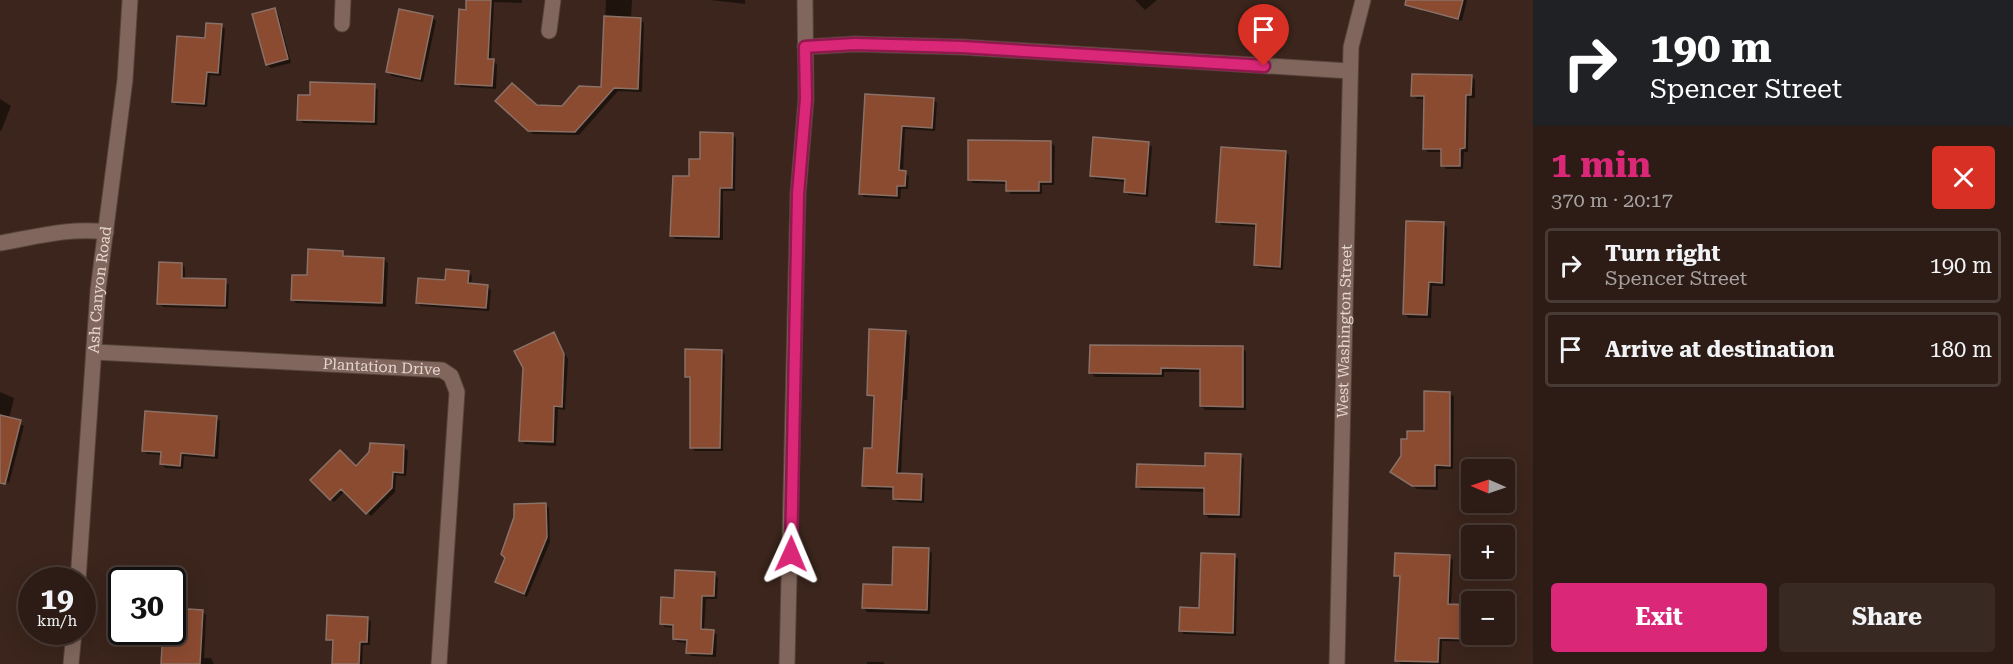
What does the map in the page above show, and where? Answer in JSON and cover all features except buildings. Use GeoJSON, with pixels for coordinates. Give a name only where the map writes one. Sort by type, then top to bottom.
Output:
{"type":"FeatureCollection","features":[{"type":"Feature","properties":{"kind":"street","name":"Ash Canyon Road"},"geometry":{"type":"LineString","coordinates":[[79,567],[98,290],[125,80],[130,0]]}},
{"type":"Feature","properties":{"kind":"street"},"geometry":{"type":"LineString","coordinates":[[342,24],[343,0]]}},
{"type":"Feature","properties":{"kind":"street"},"geometry":{"type":"LineString","coordinates":[[549,31],[553,0]]}},
{"type":"Feature","properties":{"kind":"street"},"geometry":{"type":"LineString","coordinates":[[787,664],[798,194],[806,99],[806,0]]}},
{"type":"Feature","properties":{"kind":"street","name":"West Washington Street"},"geometry":{"type":"LineString","coordinates":[[1337,664],[1350,71],[1351,47],[1364,0]]}},
{"type":"Feature","properties":{"kind":"street"},"geometry":{"type":"LineString","coordinates":[[805,47],[855,44],[962,47],[1350,71]]}},
{"type":"Feature","properties":{"kind":"street"},"geometry":{"type":"LineString","coordinates":[[0,243],[87,229],[106,232]]}},
{"type":"Feature","properties":{"kind":"street","name":"Plantation Drive"},"geometry":{"type":"LineString","coordinates":[[94,352],[442,370],[450,376],[457,392],[439,664]]}},
{"type":"Feature","properties":{"kind":"street"},"geometry":{"type":"LineString","coordinates":[[71,664],[73,645]]}},
{"type":"Feature","properties":{"kind":"route"},"geometry":{"type":"LineString","coordinates":[[791,554],[790,502],[798,194],[806,99],[805,47],[855,44],[962,47],[1264,66]]}}]}
